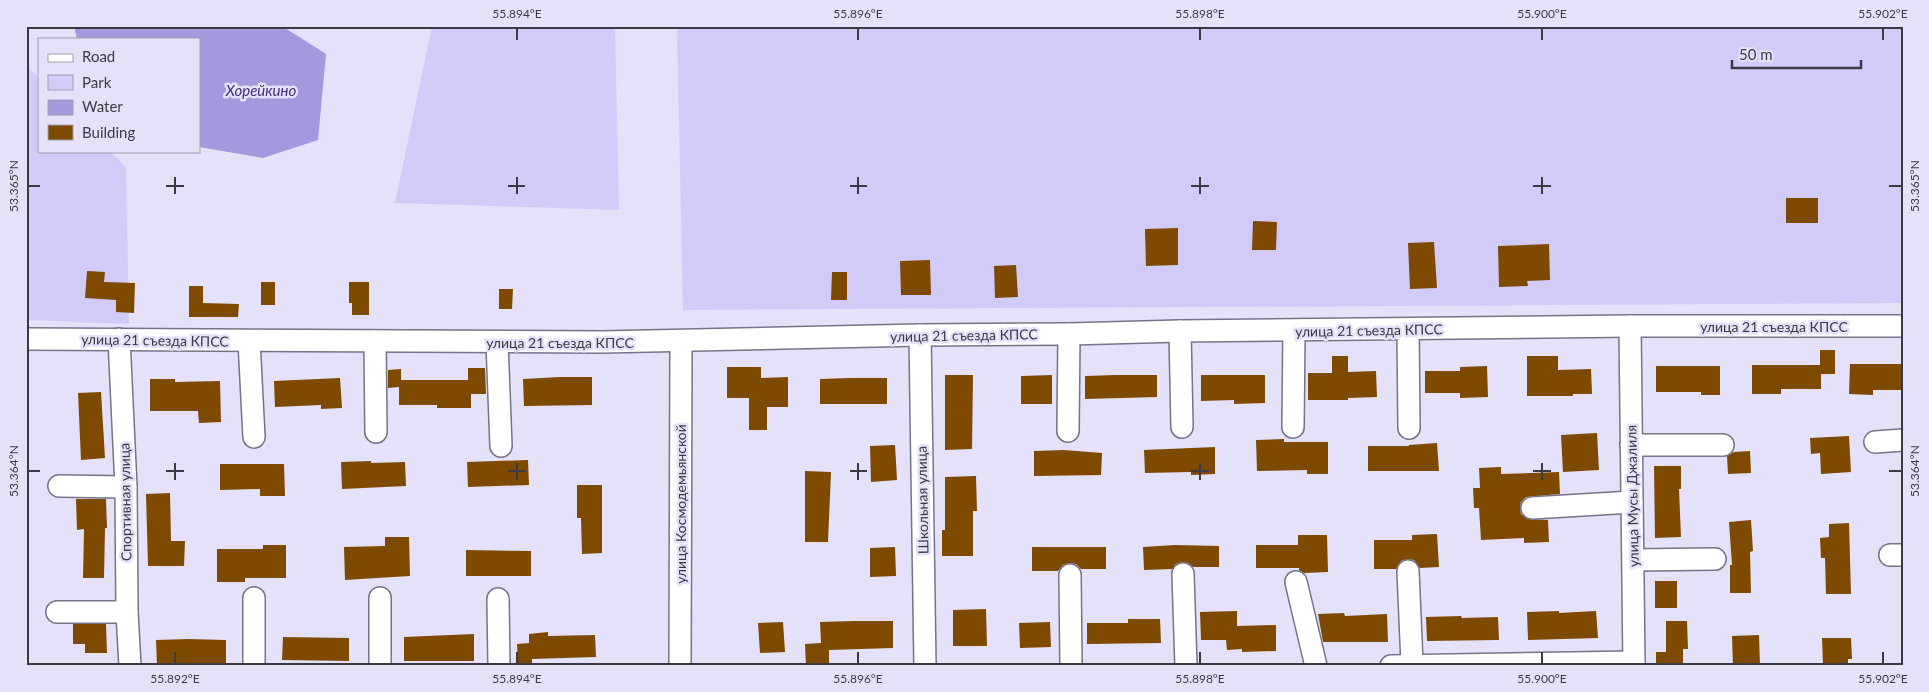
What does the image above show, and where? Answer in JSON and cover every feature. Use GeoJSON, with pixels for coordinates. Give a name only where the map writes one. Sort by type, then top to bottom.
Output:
{"type":"FeatureCollection","features":[{"type":"Feature","properties":{"kind":"street","name":"улица 21 съезда КПСС"},"geometry":{"type":"LineString","coordinates":[[26,339],[681,342],[920,335],[1180,331],[1630,326],[1903,326]]}},
{"type":"Feature","properties":{"kind":"street","name":"улица Мусы Джалиля"},"geometry":{"type":"LineString","coordinates":[[1630,326],[1634,664]]}},
{"type":"Feature","properties":{"kind":"street"},"geometry":{"type":"LineString","coordinates":[[1408,329],[1409,428]]}},
{"type":"Feature","properties":{"kind":"street"},"geometry":{"type":"LineString","coordinates":[[1180,331],[1182,427]]}},
{"type":"Feature","properties":{"kind":"street"},"geometry":{"type":"LineString","coordinates":[[1293,427],[1294,331]]}},
{"type":"Feature","properties":{"kind":"street"},"geometry":{"type":"LineString","coordinates":[[1068,431],[1069,334]]}},
{"type":"Feature","properties":{"kind":"street","name":"Школьная улица"},"geometry":{"type":"LineString","coordinates":[[920,335],[925,666]]}},
{"type":"Feature","properties":{"kind":"street","name":"Спортивная улица"},"geometry":{"type":"LineString","coordinates":[[119,339],[126,487],[127,612],[130,666]]}},
{"type":"Feature","properties":{"kind":"street"},"geometry":{"type":"LineString","coordinates":[[249,341],[254,437]]}},
{"type":"Feature","properties":{"kind":"street"},"geometry":{"type":"LineString","coordinates":[[375,341],[376,432]]}},
{"type":"Feature","properties":{"kind":"street"},"geometry":{"type":"LineString","coordinates":[[497,342],[501,446]]}},
{"type":"Feature","properties":{"kind":"street","name":"улица Космодемьянской"},"geometry":{"type":"LineString","coordinates":[[680,666],[681,342]]}},
{"type":"Feature","properties":{"kind":"street"},"geometry":{"type":"LineString","coordinates":[[1876,442],[1903,440]]}},
{"type":"Feature","properties":{"kind":"street"},"geometry":{"type":"LineString","coordinates":[[1631,445],[1723,445]]}},
{"type":"Feature","properties":{"kind":"street"},"geometry":{"type":"LineString","coordinates":[[59,486],[126,487]]}},
{"type":"Feature","properties":{"kind":"street"},"geometry":{"type":"LineString","coordinates":[[1532,508],[1632,502]]}},
{"type":"Feature","properties":{"kind":"street"},"geometry":{"type":"LineString","coordinates":[[1633,560],[1714,559]]}},
{"type":"Feature","properties":{"kind":"street"},"geometry":{"type":"LineString","coordinates":[[1408,571],[1401,665],[1634,664]]}},
{"type":"Feature","properties":{"kind":"street"},"geometry":{"type":"LineString","coordinates":[[1183,574],[1186,666]]}},
{"type":"Feature","properties":{"kind":"street"},"geometry":{"type":"LineString","coordinates":[[1070,575],[1071,666]]}},
{"type":"Feature","properties":{"kind":"street"},"geometry":{"type":"LineString","coordinates":[[1296,582],[1316,666]]}},
{"type":"Feature","properties":{"kind":"street"},"geometry":{"type":"LineString","coordinates":[[254,598],[254,666]]}},
{"type":"Feature","properties":{"kind":"street"},"geometry":{"type":"LineString","coordinates":[[380,598],[380,666]]}},
{"type":"Feature","properties":{"kind":"street"},"geometry":{"type":"LineString","coordinates":[[498,599],[499,666]]}},
{"type":"Feature","properties":{"kind":"street"},"geometry":{"type":"LineString","coordinates":[[57,612],[127,612]]}},
{"type":"Feature","properties":{"kind":"green space"},"geometry":{"type":"Polygon","coordinates":[[[432,26],[615,26],[619,210],[395,203],[432,26]]]}},
{"type":"Feature","properties":{"kind":"green space"},"geometry":{"type":"Polygon","coordinates":[[[677,26],[1903,26],[1903,303],[683,310],[677,26]]]}},
{"type":"Feature","properties":{"kind":"green space"},"geometry":{"type":"Polygon","coordinates":[[[26,65],[38,77],[38,152],[111,152],[126,168],[129,324],[26,320],[26,65]]]}},
{"type":"Feature","properties":{"kind":"water","name":"Хорейкино"},"geometry":{"type":"Polygon","coordinates":[[[74,26],[282,26],[326,54],[318,140],[263,158],[200,147],[200,38],[77,38],[74,26]]]}},
{"type":"Feature","properties":{"kind":"building"},"geometry":{"type":"Polygon","coordinates":[[[1786,198],[1818,198],[1818,223],[1786,223],[1786,198]]]}},
{"type":"Feature","properties":{"kind":"building"},"geometry":{"type":"Polygon","coordinates":[[[1253,221],[1277,222],[1276,250],[1252,250],[1253,221]]]}},
{"type":"Feature","properties":{"kind":"building"},"geometry":{"type":"Polygon","coordinates":[[[1178,228],[1178,265],[1146,266],[1145,229],[1178,228]]]}},
{"type":"Feature","properties":{"kind":"building"},"geometry":{"type":"Polygon","coordinates":[[[1434,242],[1437,288],[1410,289],[1408,243],[1434,242]]]}},
{"type":"Feature","properties":{"kind":"building"},"geometry":{"type":"Polygon","coordinates":[[[1549,244],[1550,280],[1527,281],[1528,286],[1499,287],[1498,246],[1549,244]]]}},
{"type":"Feature","properties":{"kind":"building"},"geometry":{"type":"Polygon","coordinates":[[[930,260],[931,295],[901,295],[900,261],[930,260]]]}},
{"type":"Feature","properties":{"kind":"building"},"geometry":{"type":"Polygon","coordinates":[[[1016,265],[1018,297],[995,298],[994,266],[1016,265]]]}},
{"type":"Feature","properties":{"kind":"building"},"geometry":{"type":"Polygon","coordinates":[[[87,271],[105,272],[104,282],[135,283],[134,313],[116,312],[116,300],[85,298],[87,271]]]}},
{"type":"Feature","properties":{"kind":"building"},"geometry":{"type":"Polygon","coordinates":[[[832,272],[847,272],[847,300],[831,300],[832,272]]]}},
{"type":"Feature","properties":{"kind":"building"},"geometry":{"type":"Polygon","coordinates":[[[261,282],[275,282],[275,305],[261,305],[261,282]]]}},
{"type":"Feature","properties":{"kind":"building"},"geometry":{"type":"Polygon","coordinates":[[[349,282],[369,282],[369,315],[352,315],[352,303],[349,303],[349,282]]]}},
{"type":"Feature","properties":{"kind":"building"},"geometry":{"type":"Polygon","coordinates":[[[189,286],[203,286],[203,303],[239,304],[238,317],[189,317],[189,286]]]}},
{"type":"Feature","properties":{"kind":"building"},"geometry":{"type":"Polygon","coordinates":[[[499,289],[513,289],[512,309],[499,309],[499,289]]]}},
{"type":"Feature","properties":{"kind":"building"},"geometry":{"type":"Polygon","coordinates":[[[1820,350],[1835,350],[1835,374],[1821,374],[1821,389],[1781,389],[1781,394],[1752,394],[1752,365],[1820,365],[1820,350]]]}},
{"type":"Feature","properties":{"kind":"building"},"geometry":{"type":"Polygon","coordinates":[[[1332,356],[1348,356],[1348,372],[1376,371],[1377,397],[1348,398],[1348,400],[1308,400],[1308,373],[1332,373],[1332,356]]]}},
{"type":"Feature","properties":{"kind":"building"},"geometry":{"type":"Polygon","coordinates":[[[1527,356],[1558,356],[1558,370],[1591,369],[1592,394],[1527,396],[1527,356]]]}},
{"type":"Feature","properties":{"kind":"building"},"geometry":{"type":"Polygon","coordinates":[[[1850,364],[1903,364],[1903,390],[1873,390],[1873,395],[1849,394],[1850,364]]]}},
{"type":"Feature","properties":{"kind":"building"},"geometry":{"type":"Polygon","coordinates":[[[1487,366],[1488,397],[1460,398],[1460,393],[1425,393],[1425,371],[1460,371],[1460,367],[1487,366]]]}},
{"type":"Feature","properties":{"kind":"building"},"geometry":{"type":"Polygon","coordinates":[[[1656,366],[1720,366],[1720,395],[1701,395],[1701,392],[1656,392],[1656,366]]]}},
{"type":"Feature","properties":{"kind":"building"},"geometry":{"type":"Polygon","coordinates":[[[727,367],[761,367],[761,378],[788,377],[788,407],[767,407],[767,430],[749,430],[749,398],[727,398],[727,367]]]}},
{"type":"Feature","properties":{"kind":"building"},"geometry":{"type":"Polygon","coordinates":[[[468,368],[485,368],[486,394],[471,394],[471,408],[437,408],[437,405],[399,405],[399,387],[388,388],[388,370],[401,369],[401,380],[468,380],[468,368]]]}},
{"type":"Feature","properties":{"kind":"building"},"geometry":{"type":"Polygon","coordinates":[[[945,375],[973,375],[972,449],[945,450],[945,375]]]}},
{"type":"Feature","properties":{"kind":"building"},"geometry":{"type":"Polygon","coordinates":[[[1052,375],[1052,404],[1021,404],[1021,376],[1052,375]]]}},
{"type":"Feature","properties":{"kind":"building"},"geometry":{"type":"Polygon","coordinates":[[[1157,375],[1157,397],[1085,399],[1085,376],[1157,375]]]}},
{"type":"Feature","properties":{"kind":"building"},"geometry":{"type":"Polygon","coordinates":[[[1201,375],[1265,375],[1265,403],[1234,404],[1234,400],[1201,401],[1201,375]]]}},
{"type":"Feature","properties":{"kind":"building"},"geometry":{"type":"Polygon","coordinates":[[[592,377],[592,405],[524,406],[523,379],[592,377]]]}},
{"type":"Feature","properties":{"kind":"building"},"geometry":{"type":"Polygon","coordinates":[[[340,378],[342,408],[321,409],[321,405],[275,407],[274,381],[340,378]]]}},
{"type":"Feature","properties":{"kind":"building"},"geometry":{"type":"Polygon","coordinates":[[[887,378],[887,404],[820,404],[820,379],[887,378]]]}},
{"type":"Feature","properties":{"kind":"building"},"geometry":{"type":"Polygon","coordinates":[[[150,379],[175,379],[175,382],[220,381],[221,422],[199,423],[198,411],[150,411],[150,379]]]}},
{"type":"Feature","properties":{"kind":"building"},"geometry":{"type":"Polygon","coordinates":[[[101,392],[105,458],[81,460],[78,393],[101,392]]]}},
{"type":"Feature","properties":{"kind":"building"},"geometry":{"type":"Polygon","coordinates":[[[1597,433],[1599,470],[1563,472],[1561,435],[1597,433]]]}},
{"type":"Feature","properties":{"kind":"building"},"geometry":{"type":"Polygon","coordinates":[[[1849,436],[1851,472],[1821,474],[1820,453],[1811,454],[1810,438],[1849,436]]]}},
{"type":"Feature","properties":{"kind":"building"},"geometry":{"type":"Polygon","coordinates":[[[1284,439],[1284,442],[1328,442],[1328,474],[1307,474],[1307,470],[1257,471],[1256,440],[1284,439]]]}},
{"type":"Feature","properties":{"kind":"building"},"geometry":{"type":"Polygon","coordinates":[[[1437,443],[1439,471],[1368,471],[1368,446],[1409,446],[1437,443]]]}},
{"type":"Feature","properties":{"kind":"building"},"geometry":{"type":"Polygon","coordinates":[[[895,445],[897,480],[871,482],[870,446],[895,445]]]}},
{"type":"Feature","properties":{"kind":"building"},"geometry":{"type":"Polygon","coordinates":[[[1215,447],[1215,474],[1191,475],[1191,472],[1145,473],[1144,450],[1215,447]]]}},
{"type":"Feature","properties":{"kind":"building"},"geometry":{"type":"Polygon","coordinates":[[[1064,450],[1102,453],[1101,475],[1034,476],[1034,451],[1064,450]]]}},
{"type":"Feature","properties":{"kind":"building"},"geometry":{"type":"Polygon","coordinates":[[[1750,451],[1751,473],[1728,474],[1727,456],[1734,452],[1750,451]]]}},
{"type":"Feature","properties":{"kind":"building"},"geometry":{"type":"Polygon","coordinates":[[[528,460],[529,485],[468,487],[467,462],[528,460]]]}},
{"type":"Feature","properties":{"kind":"building"},"geometry":{"type":"Polygon","coordinates":[[[371,461],[371,463],[405,462],[406,486],[342,489],[341,462],[371,461]]]}},
{"type":"Feature","properties":{"kind":"building"},"geometry":{"type":"Polygon","coordinates":[[[220,464],[284,464],[285,496],[260,496],[260,489],[220,490],[220,464]]]}},
{"type":"Feature","properties":{"kind":"building"},"geometry":{"type":"Polygon","coordinates":[[[1654,466],[1681,466],[1681,489],[1679,489],[1681,537],[1655,538],[1654,466]]]}},
{"type":"Feature","properties":{"kind":"building"},"geometry":{"type":"Polygon","coordinates":[[[1501,467],[1501,474],[1559,472],[1560,494],[1526,497],[1521,502],[1520,508],[1521,514],[1527,519],[1548,520],[1549,542],[1524,543],[1524,538],[1481,540],[1479,508],[1474,508],[1473,488],[1480,488],[1479,468],[1501,467]]]}},
{"type":"Feature","properties":{"kind":"building"},"geometry":{"type":"Polygon","coordinates":[[[805,471],[831,472],[828,542],[805,542],[805,471]]]}},
{"type":"Feature","properties":{"kind":"building"},"geometry":{"type":"Polygon","coordinates":[[[976,476],[977,511],[973,511],[973,556],[942,556],[942,530],[945,530],[945,477],[976,476]]]}},
{"type":"Feature","properties":{"kind":"building"},"geometry":{"type":"Polygon","coordinates":[[[577,485],[602,485],[602,553],[582,554],[581,518],[577,518],[577,485]]]}},
{"type":"Feature","properties":{"kind":"building"},"geometry":{"type":"Polygon","coordinates":[[[170,493],[171,541],[185,541],[184,566],[148,566],[146,494],[170,493]]]}},
{"type":"Feature","properties":{"kind":"building"},"geometry":{"type":"Polygon","coordinates":[[[76,499],[106,499],[107,528],[105,528],[104,578],[83,578],[84,529],[77,530],[76,499]]]}},
{"type":"Feature","properties":{"kind":"building"},"geometry":{"type":"Polygon","coordinates":[[[1751,520],[1753,551],[1750,552],[1751,593],[1730,593],[1730,565],[1732,565],[1729,522],[1751,520]]]}},
{"type":"Feature","properties":{"kind":"building"},"geometry":{"type":"Polygon","coordinates":[[[1849,523],[1851,594],[1826,594],[1825,558],[1821,558],[1820,538],[1829,537],[1829,524],[1849,523]]]}},
{"type":"Feature","properties":{"kind":"building"},"geometry":{"type":"Polygon","coordinates":[[[1437,534],[1439,567],[1420,568],[1414,560],[1408,559],[1401,561],[1396,569],[1374,569],[1374,540],[1412,540],[1412,535],[1437,534]]]}},
{"type":"Feature","properties":{"kind":"building"},"geometry":{"type":"Polygon","coordinates":[[[1298,535],[1327,535],[1328,572],[1304,573],[1299,568],[1256,568],[1256,545],[1298,545],[1298,535]]]}},
{"type":"Feature","properties":{"kind":"building"},"geometry":{"type":"Polygon","coordinates":[[[385,537],[409,537],[410,576],[345,580],[344,547],[385,546],[385,537]]]}},
{"type":"Feature","properties":{"kind":"building"},"geometry":{"type":"Polygon","coordinates":[[[263,545],[286,545],[286,578],[245,578],[245,582],[217,582],[217,549],[263,549],[263,545]]]}},
{"type":"Feature","properties":{"kind":"building"},"geometry":{"type":"Polygon","coordinates":[[[1175,545],[1219,546],[1219,567],[1193,567],[1188,563],[1182,562],[1176,564],[1172,569],[1144,570],[1143,547],[1175,545]]]}},
{"type":"Feature","properties":{"kind":"building"},"geometry":{"type":"Polygon","coordinates":[[[895,547],[896,576],[870,577],[870,548],[895,547]]]}},
{"type":"Feature","properties":{"kind":"building"},"geometry":{"type":"Polygon","coordinates":[[[1032,547],[1106,547],[1106,569],[1081,569],[1076,564],[1069,563],[1063,565],[1058,571],[1032,571],[1032,547]]]}},
{"type":"Feature","properties":{"kind":"building"},"geometry":{"type":"Polygon","coordinates":[[[466,550],[531,551],[531,576],[466,576],[466,550]]]}},
{"type":"Feature","properties":{"kind":"building"},"geometry":{"type":"Polygon","coordinates":[[[1655,581],[1677,581],[1677,608],[1655,608],[1655,581]]]}},
{"type":"Feature","properties":{"kind":"building"},"geometry":{"type":"Polygon","coordinates":[[[986,609],[987,646],[953,646],[953,610],[986,609]]]}},
{"type":"Feature","properties":{"kind":"building"},"geometry":{"type":"Polygon","coordinates":[[[1237,611],[1237,626],[1276,625],[1276,651],[1242,652],[1242,649],[1227,650],[1226,640],[1201,640],[1200,612],[1237,611]]]}},
{"type":"Feature","properties":{"kind":"building"},"geometry":{"type":"Polygon","coordinates":[[[1559,611],[1559,613],[1596,611],[1598,638],[1528,640],[1527,612],[1559,611]]]}},
{"type":"Feature","properties":{"kind":"building"},"geometry":{"type":"Polygon","coordinates":[[[1344,613],[1345,616],[1387,614],[1388,642],[1323,642],[1318,614],[1344,613]]]}},
{"type":"Feature","properties":{"kind":"building"},"geometry":{"type":"Polygon","coordinates":[[[1461,616],[1462,618],[1498,617],[1499,640],[1427,641],[1426,617],[1461,616]]]}},
{"type":"Feature","properties":{"kind":"building"},"geometry":{"type":"Polygon","coordinates":[[[1128,619],[1160,619],[1161,643],[1087,644],[1087,623],[1128,623],[1128,619]]]}},
{"type":"Feature","properties":{"kind":"building"},"geometry":{"type":"Polygon","coordinates":[[[893,621],[893,648],[829,650],[829,666],[806,666],[805,644],[821,643],[820,622],[893,621]]]}},
{"type":"Feature","properties":{"kind":"building"},"geometry":{"type":"Polygon","coordinates":[[[1666,621],[1687,621],[1688,649],[1683,649],[1683,665],[1656,665],[1656,652],[1666,652],[1666,621]]]}},
{"type":"Feature","properties":{"kind":"building"},"geometry":{"type":"Polygon","coordinates":[[[783,622],[785,652],[760,653],[758,623],[783,622]]]}},
{"type":"Feature","properties":{"kind":"building"},"geometry":{"type":"Polygon","coordinates":[[[1050,622],[1051,647],[1020,648],[1019,623],[1050,622]]]}},
{"type":"Feature","properties":{"kind":"building"},"geometry":{"type":"Polygon","coordinates":[[[73,624],[106,624],[107,653],[85,653],[85,644],[73,644],[73,624]]]}},
{"type":"Feature","properties":{"kind":"building"},"geometry":{"type":"Polygon","coordinates":[[[548,632],[548,636],[595,635],[596,657],[532,659],[532,666],[518,666],[517,644],[529,643],[529,634],[548,632]]]}},
{"type":"Feature","properties":{"kind":"building"},"geometry":{"type":"Polygon","coordinates":[[[474,634],[474,661],[404,661],[404,637],[474,634]]]}},
{"type":"Feature","properties":{"kind":"building"},"geometry":{"type":"Polygon","coordinates":[[[1759,635],[1760,666],[1733,666],[1732,636],[1759,635]]]}},
{"type":"Feature","properties":{"kind":"building"},"geometry":{"type":"Polygon","coordinates":[[[283,637],[349,638],[349,661],[282,660],[283,637]]]}},
{"type":"Feature","properties":{"kind":"building"},"geometry":{"type":"Polygon","coordinates":[[[1822,638],[1851,638],[1852,659],[1848,659],[1848,666],[1823,666],[1822,638]]]}},
{"type":"Feature","properties":{"kind":"building"},"geometry":{"type":"Polygon","coordinates":[[[156,640],[226,640],[226,664],[157,666],[156,640]]]}}]}
